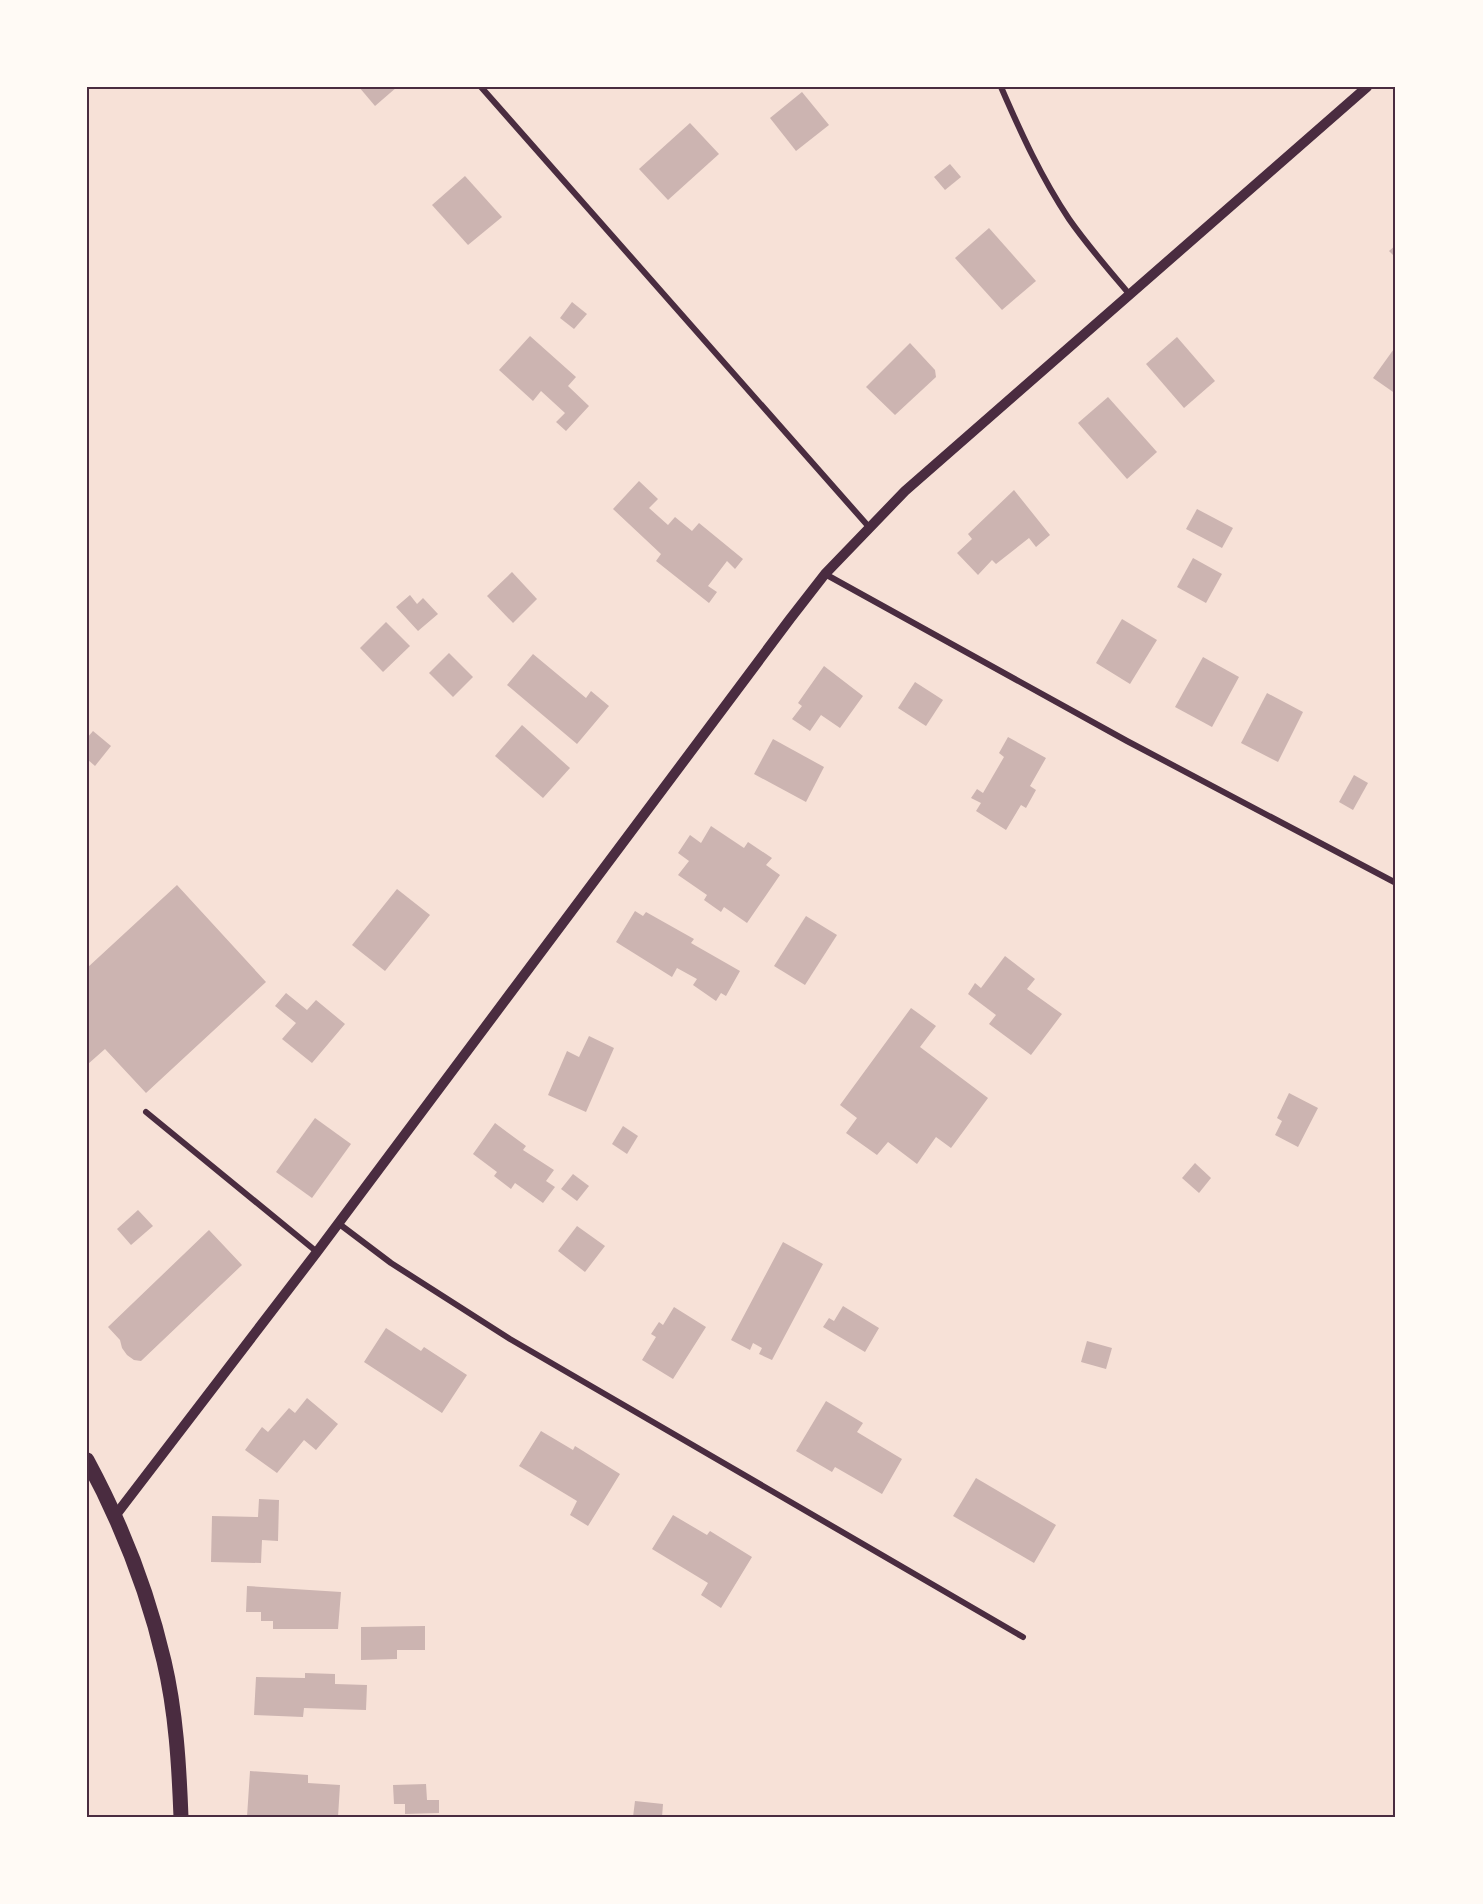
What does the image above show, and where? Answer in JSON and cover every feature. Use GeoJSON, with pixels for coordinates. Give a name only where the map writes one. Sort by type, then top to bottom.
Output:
{"type":"FeatureCollection","features":[{"type":"Feature","properties":{"kind":"main road"},"geometry":{"type":"LineString","coordinates":[[87,1460],[115,1516],[142,1588],[164,1662],[175,1735],[181,1817]]}},
{"type":"Feature","properties":{"kind":"street"},"geometry":{"type":"LineString","coordinates":[[482,87],[869,527]]}},
{"type":"Feature","properties":{"kind":"street"},"geometry":{"type":"LineString","coordinates":[[1001,87],[1028,149],[1047,184],[1087,243],[1130,295]]}},
{"type":"Feature","properties":{"kind":"street"},"geometry":{"type":"LineString","coordinates":[[115,1516],[317,1252],[825,574],[905,491],[1367,87]]}},
{"type":"Feature","properties":{"kind":"street"},"geometry":{"type":"LineString","coordinates":[[825,574],[1127,741],[1396,883]]}},
{"type":"Feature","properties":{"kind":"street"},"geometry":{"type":"LineString","coordinates":[[146,1112],[317,1252]]}},
{"type":"Feature","properties":{"kind":"street"},"geometry":{"type":"LineString","coordinates":[[339,1222],[411,1276],[528,1350],[1023,1637]]}},
{"type":"Feature","properties":{"kind":"building"},"geometry":{"type":"Polygon","coordinates":[[[359,87],[397,87],[375,106],[359,87]]]}},
{"type":"Feature","properties":{"kind":"building"},"geometry":{"type":"Polygon","coordinates":[[[802,92],[829,125],[796,151],[770,118],[802,92]]]}},
{"type":"Feature","properties":{"kind":"building"},"geometry":{"type":"Polygon","coordinates":[[[690,123],[719,154],[668,200],[639,169],[690,123]]]}},
{"type":"Feature","properties":{"kind":"building"},"geometry":{"type":"Polygon","coordinates":[[[950,164],[961,177],[945,190],[934,177],[950,164]]]}},
{"type":"Feature","properties":{"kind":"building"},"geometry":{"type":"Polygon","coordinates":[[[465,176],[502,217],[468,245],[432,205],[465,176]]]}},
{"type":"Feature","properties":{"kind":"building"},"geometry":{"type":"Polygon","coordinates":[[[989,228],[1036,281],[1002,310],[955,258],[989,228]]]}},
{"type":"Feature","properties":{"kind":"building"},"geometry":{"type":"Polygon","coordinates":[[[1396,245],[1396,258],[1389,251],[1396,245]]]}},
{"type":"Feature","properties":{"kind":"building"},"geometry":{"type":"Polygon","coordinates":[[[572,302],[587,314],[574,329],[560,318],[572,302]]]}},
{"type":"Feature","properties":{"kind":"building"},"geometry":{"type":"Polygon","coordinates":[[[530,336],[576,377],[568,386],[589,406],[566,431],[556,422],[565,413],[541,391],[533,401],[499,370],[530,336]]]}},
{"type":"Feature","properties":{"kind":"building"},"geometry":{"type":"Polygon","coordinates":[[[1177,337],[1215,381],[1184,408],[1146,364],[1177,337]]]}},
{"type":"Feature","properties":{"kind":"building"},"geometry":{"type":"Polygon","coordinates":[[[910,343],[935,370],[936,377],[895,415],[866,387],[910,343]]]}},
{"type":"Feature","properties":{"kind":"building"},"geometry":{"type":"Polygon","coordinates":[[[1396,346],[1396,394],[1373,378],[1396,346]]]}},
{"type":"Feature","properties":{"kind":"building"},"geometry":{"type":"Polygon","coordinates":[[[1108,397],[1157,452],[1127,479],[1078,423],[1108,397]]]}},
{"type":"Feature","properties":{"kind":"building"},"geometry":{"type":"Polygon","coordinates":[[[639,481],[658,499],[649,508],[668,525],[675,517],[692,531],[699,523],[743,559],[735,569],[727,561],[708,586],[717,592],[709,603],[656,561],[661,554],[613,509],[639,481]]]}},
{"type":"Feature","properties":{"kind":"building"},"geometry":{"type":"Polygon","coordinates":[[[1014,490],[1050,535],[1036,547],[1029,538],[996,564],[992,560],[978,575],[957,553],[972,539],[968,534],[1014,490]]]}},
{"type":"Feature","properties":{"kind":"building"},"geometry":{"type":"Polygon","coordinates":[[[1197,509],[1233,528],[1222,548],[1186,529],[1197,509]]]}},
{"type":"Feature","properties":{"kind":"building"},"geometry":{"type":"Polygon","coordinates":[[[1193,558],[1222,574],[1206,603],[1177,587],[1193,558]]]}},
{"type":"Feature","properties":{"kind":"building"},"geometry":{"type":"Polygon","coordinates":[[[512,572],[537,599],[513,623],[487,596],[512,572]]]}},
{"type":"Feature","properties":{"kind":"building"},"geometry":{"type":"Polygon","coordinates":[[[410,595],[417,604],[423,598],[438,614],[418,631],[396,607],[410,595]]]}},
{"type":"Feature","properties":{"kind":"building"},"geometry":{"type":"Polygon","coordinates":[[[1122,619],[1157,640],[1130,684],[1096,663],[1122,619]]]}},
{"type":"Feature","properties":{"kind":"building"},"geometry":{"type":"Polygon","coordinates":[[[386,622],[410,646],[383,672],[360,648],[386,622]]]}},
{"type":"Feature","properties":{"kind":"building"},"geometry":{"type":"Polygon","coordinates":[[[449,653],[473,677],[453,697],[429,673],[449,653]]]}},
{"type":"Feature","properties":{"kind":"building"},"geometry":{"type":"Polygon","coordinates":[[[533,654],[586,698],[591,691],[609,706],[577,744],[507,685],[533,654]]]}},
{"type":"Feature","properties":{"kind":"building"},"geometry":{"type":"Polygon","coordinates":[[[1203,657],[1239,677],[1212,727],[1175,707],[1203,657]]]}},
{"type":"Feature","properties":{"kind":"building"},"geometry":{"type":"Polygon","coordinates":[[[824,666],[863,696],[840,728],[821,715],[810,731],[792,719],[802,706],[798,703],[824,666]]]}},
{"type":"Feature","properties":{"kind":"building"},"geometry":{"type":"Polygon","coordinates":[[[915,682],[943,700],[926,726],[898,708],[915,682]]]}},
{"type":"Feature","properties":{"kind":"building"},"geometry":{"type":"Polygon","coordinates":[[[1267,693],[1303,712],[1278,762],[1241,743],[1267,693]]]}},
{"type":"Feature","properties":{"kind":"building"},"geometry":{"type":"Polygon","coordinates":[[[522,725],[570,768],[543,798],[495,756],[522,725]]]}},
{"type":"Feature","properties":{"kind":"building"},"geometry":{"type":"Polygon","coordinates":[[[93,731],[111,746],[95,766],[87,759],[87,738],[93,731]]]}},
{"type":"Feature","properties":{"kind":"building"},"geometry":{"type":"Polygon","coordinates":[[[1008,737],[1046,758],[1030,786],[1036,790],[1026,808],[1021,805],[1006,830],[976,811],[981,803],[971,798],[977,789],[983,793],[1004,757],[999,753],[1008,737]]]}},
{"type":"Feature","properties":{"kind":"building"},"geometry":{"type":"Polygon","coordinates":[[[773,739],[824,767],[806,802],[754,774],[773,739]]]}},
{"type":"Feature","properties":{"kind":"building"},"geometry":{"type":"Polygon","coordinates":[[[1354,775],[1368,783],[1353,810],[1339,802],[1354,775]]]}},
{"type":"Feature","properties":{"kind":"building"},"geometry":{"type":"Polygon","coordinates":[[[711,826],[744,848],[748,842],[772,858],[766,865],[780,875],[747,923],[724,907],[721,912],[704,900],[707,895],[678,875],[689,861],[678,853],[690,835],[701,843],[711,826]]]}},
{"type":"Feature","properties":{"kind":"building"},"geometry":{"type":"Polygon","coordinates":[[[177,885],[266,982],[146,1093],[105,1049],[87,1063],[87,968],[177,885]]]}},
{"type":"Feature","properties":{"kind":"building"},"geometry":{"type":"Polygon","coordinates":[[[397,889],[430,915],[385,971],[352,945],[397,889]]]}},
{"type":"Feature","properties":{"kind":"building"},"geometry":{"type":"Polygon","coordinates":[[[635,911],[643,916],[646,912],[694,939],[691,943],[740,971],[726,996],[721,993],[716,1001],[693,985],[697,979],[677,968],[672,977],[616,942],[635,911]]]}},
{"type":"Feature","properties":{"kind":"building"},"geometry":{"type":"Polygon","coordinates":[[[806,916],[837,935],[805,985],[774,966],[806,916]]]}},
{"type":"Feature","properties":{"kind":"building"},"geometry":{"type":"Polygon","coordinates":[[[1005,956],[1035,979],[1027,989],[1062,1014],[1031,1055],[989,1024],[996,1015],[968,994],[975,983],[981,988],[1005,956]]]}},
{"type":"Feature","properties":{"kind":"building"},"geometry":{"type":"Polygon","coordinates":[[[286,993],[307,1010],[316,1000],[345,1024],[312,1063],[282,1039],[296,1023],[275,1006],[286,993]]]}},
{"type":"Feature","properties":{"kind":"building"},"geometry":{"type":"Polygon","coordinates":[[[911,1008],[936,1026],[920,1047],[988,1098],[951,1148],[936,1137],[917,1164],[888,1142],[877,1155],[846,1133],[857,1118],[840,1105],[911,1008]]]}},
{"type":"Feature","properties":{"kind":"building"},"geometry":{"type":"Polygon","coordinates":[[[589,1036],[614,1048],[586,1112],[548,1095],[567,1051],[579,1057],[589,1036]]]}},
{"type":"Feature","properties":{"kind":"building"},"geometry":{"type":"Polygon","coordinates":[[[1289,1093],[1318,1108],[1298,1147],[1275,1135],[1282,1121],[1277,1118],[1289,1093]]]}},
{"type":"Feature","properties":{"kind":"building"},"geometry":{"type":"Polygon","coordinates":[[[315,1118],[351,1144],[312,1198],[276,1172],[315,1118]]]}},
{"type":"Feature","properties":{"kind":"building"},"geometry":{"type":"Polygon","coordinates":[[[495,1123],[526,1146],[523,1150],[554,1170],[546,1181],[555,1187],[543,1203],[515,1183],[511,1189],[494,1176],[497,1172],[473,1154],[495,1123]]]}},
{"type":"Feature","properties":{"kind":"building"},"geometry":{"type":"Polygon","coordinates":[[[623,1126],[638,1136],[627,1154],[612,1144],[623,1126]]]}},
{"type":"Feature","properties":{"kind":"building"},"geometry":{"type":"Polygon","coordinates":[[[1195,1163],[1211,1178],[1199,1193],[1182,1178],[1195,1163]]]}},
{"type":"Feature","properties":{"kind":"building"},"geometry":{"type":"Polygon","coordinates":[[[573,1174],[589,1186],[577,1201],[561,1189],[573,1174]]]}},
{"type":"Feature","properties":{"kind":"building"},"geometry":{"type":"Polygon","coordinates":[[[138,1210],[153,1226],[131,1245],[117,1229],[138,1210]]]}},
{"type":"Feature","properties":{"kind":"building"},"geometry":{"type":"Polygon","coordinates":[[[577,1226],[605,1246],[585,1272],[558,1251],[577,1226]]]}},
{"type":"Feature","properties":{"kind":"building"},"geometry":{"type":"Polygon","coordinates":[[[209,1230],[242,1265],[141,1361],[134,1360],[127,1355],[120,1340],[108,1327],[209,1230]]]}},
{"type":"Feature","properties":{"kind":"building"},"geometry":{"type":"Polygon","coordinates":[[[783,1242],[823,1264],[772,1360],[759,1354],[762,1348],[753,1343],[750,1350],[731,1340],[783,1242]]]}},
{"type":"Feature","properties":{"kind":"building"},"geometry":{"type":"Polygon","coordinates":[[[843,1306],[879,1328],[865,1352],[823,1327],[829,1318],[834,1321],[843,1306]]]}},
{"type":"Feature","properties":{"kind":"building"},"geometry":{"type":"Polygon","coordinates":[[[674,1307],[706,1327],[673,1379],[642,1360],[656,1337],[651,1334],[659,1322],[663,1325],[674,1307]]]}},
{"type":"Feature","properties":{"kind":"building"},"geometry":{"type":"Polygon","coordinates":[[[386,1328],[421,1351],[424,1347],[467,1375],[442,1413],[364,1362],[386,1328]]]}},
{"type":"Feature","properties":{"kind":"building"},"geometry":{"type":"Polygon","coordinates":[[[1087,1341],[1112,1348],[1106,1369],[1081,1362],[1087,1341]]]}},
{"type":"Feature","properties":{"kind":"building"},"geometry":{"type":"Polygon","coordinates":[[[307,1398],[338,1424],[316,1450],[304,1440],[277,1473],[245,1450],[262,1427],[268,1432],[289,1408],[295,1413],[307,1398]]]}},
{"type":"Feature","properties":{"kind":"building"},"geometry":{"type":"Polygon","coordinates":[[[826,1401],[863,1423],[857,1432],[902,1459],[882,1494],[835,1467],[832,1472],[796,1451],[826,1401]]]}},
{"type":"Feature","properties":{"kind":"building"},"geometry":{"type":"Polygon","coordinates":[[[541,1431],[573,1450],[575,1446],[620,1474],[588,1526],[570,1515],[577,1501],[519,1466],[541,1431]]]}},
{"type":"Feature","properties":{"kind":"building"},"geometry":{"type":"Polygon","coordinates":[[[976,1478],[1056,1525],[1034,1563],[953,1516],[976,1478]]]}},
{"type":"Feature","properties":{"kind":"building"},"geometry":{"type":"Polygon","coordinates":[[[259,1499],[279,1500],[278,1541],[262,1540],[261,1563],[211,1562],[212,1516],[258,1517],[259,1499]]]}},
{"type":"Feature","properties":{"kind":"building"},"geometry":{"type":"Polygon","coordinates":[[[673,1515],[707,1535],[710,1531],[752,1557],[721,1608],[701,1595],[708,1583],[652,1549],[673,1515]]]}},
{"type":"Feature","properties":{"kind":"building"},"geometry":{"type":"Polygon","coordinates":[[[247,1586],[341,1592],[338,1629],[273,1629],[273,1621],[261,1621],[261,1612],[246,1612],[247,1586]]]}},
{"type":"Feature","properties":{"kind":"building"},"geometry":{"type":"Polygon","coordinates":[[[425,1626],[425,1650],[397,1650],[397,1659],[361,1660],[361,1627],[425,1626]]]}},
{"type":"Feature","properties":{"kind":"building"},"geometry":{"type":"Polygon","coordinates":[[[305,1673],[335,1674],[335,1684],[367,1685],[366,1710],[304,1708],[303,1717],[254,1715],[256,1677],[305,1678],[305,1673]]]}},
{"type":"Feature","properties":{"kind":"building"},"geometry":{"type":"Polygon","coordinates":[[[250,1771],[308,1775],[308,1783],[340,1785],[338,1817],[309,1815],[309,1817],[247,1817],[250,1771]]]}},
{"type":"Feature","properties":{"kind":"building"},"geometry":{"type":"Polygon","coordinates":[[[426,1784],[427,1800],[439,1800],[439,1813],[405,1814],[405,1804],[394,1804],[393,1785],[426,1784]]]}},
{"type":"Feature","properties":{"kind":"building"},"geometry":{"type":"Polygon","coordinates":[[[635,1801],[663,1804],[662,1817],[633,1817],[635,1801]]]}}]}
